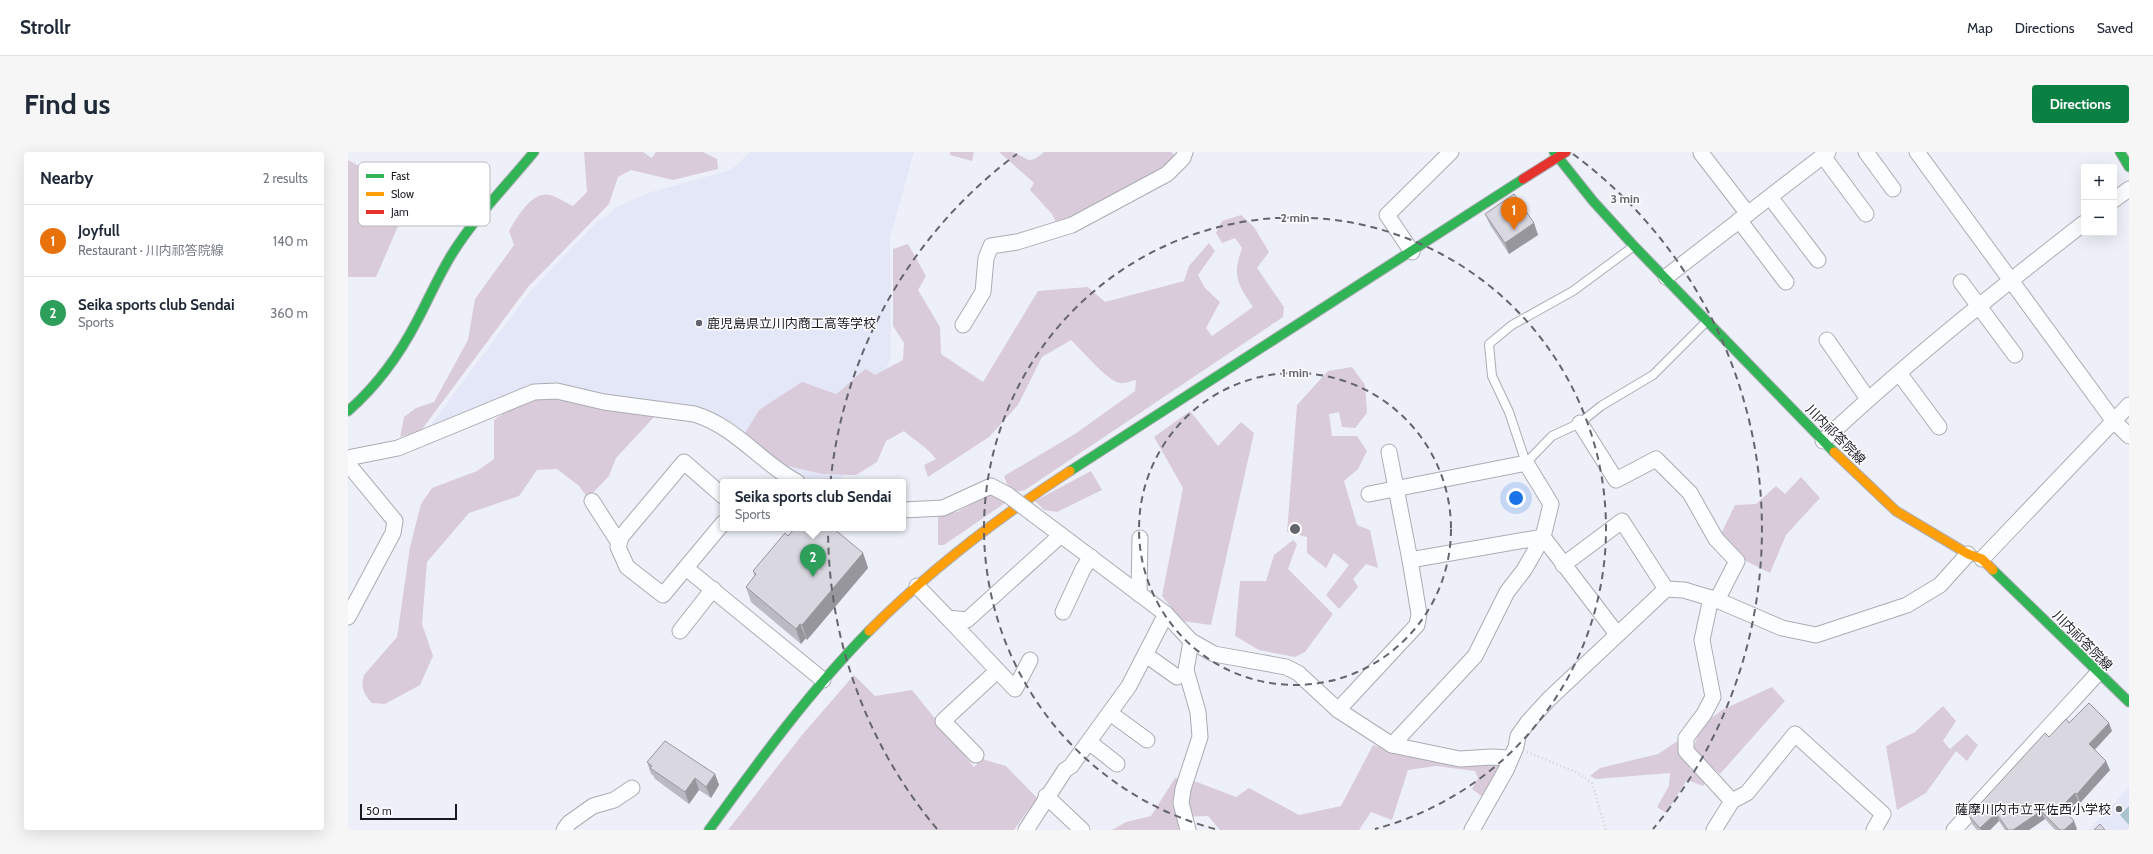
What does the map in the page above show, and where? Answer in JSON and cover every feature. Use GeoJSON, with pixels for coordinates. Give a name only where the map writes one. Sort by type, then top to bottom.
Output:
{"type":"FeatureCollection","features":[{"type":"Feature","properties":{"kind":"street"},"geometry":{"type":"LineString","coordinates":[[490,205],[534,152]]}},
{"type":"Feature","properties":{"kind":"street"},"geometry":{"type":"LineString","coordinates":[[963,325],[984,292],[986,258],[991,246],[1017,242],[1072,225],[1167,174],[1183,158],[1185,152]]}},
{"type":"Feature","properties":{"kind":"street"},"geometry":{"type":"LineString","coordinates":[[1412,252],[1387,215],[1451,152]]}},
{"type":"Feature","properties":{"kind":"street"},"geometry":{"type":"LineString","coordinates":[[709,830],[823,680],[878,622],[917,586],[974,539],[1055,481],[1412,252],[1556,155],[1566,152]]}},
{"type":"Feature","properties":{"kind":"street"},"geometry":{"type":"LineString","coordinates":[[1866,152],[1893,189]]}},
{"type":"Feature","properties":{"kind":"street"},"geometry":{"type":"LineString","coordinates":[[1918,152],[2113,420],[2129,436]]}},
{"type":"Feature","properties":{"kind":"street"},"geometry":{"type":"LineString","coordinates":[[2120,152],[2129,167]]}},
{"type":"Feature","properties":{"kind":"street"},"geometry":{"type":"LineString","coordinates":[[1701,153],[1786,282]]}},
{"type":"Feature","properties":{"kind":"street"},"geometry":{"type":"LineString","coordinates":[[1666,277],[1825,154],[1866,214]]}},
{"type":"Feature","properties":{"kind":"street","name":"川内祁答院線"},"geometry":{"type":"LineString","coordinates":[[1556,155],[1634,246],[1666,277],[1706,321],[1823,441],[1896,511],[1975,556],[2129,702]]}},
{"type":"Feature","properties":{"kind":"street"},"geometry":{"type":"LineString","coordinates":[[2117,198],[2129,189]]}},
{"type":"Feature","properties":{"kind":"street"},"geometry":{"type":"LineString","coordinates":[[1770,197],[1818,260]]}},
{"type":"Feature","properties":{"kind":"street"},"geometry":{"type":"LineString","coordinates":[[348,411],[370,392],[388,370],[414,327],[437,278],[452,254],[473,226]]}},
{"type":"Feature","properties":{"kind":"street"},"geometry":{"type":"LineString","coordinates":[[1823,441],[1868,398],[2010,280],[2081,226]]}},
{"type":"Feature","properties":{"kind":"street"},"geometry":{"type":"LineString","coordinates":[[1961,282],[2015,355]]}},
{"type":"Feature","properties":{"kind":"street"},"geometry":{"type":"LineString","coordinates":[[1827,340],[1868,398]]}},
{"type":"Feature","properties":{"kind":"street"},"geometry":{"type":"LineString","coordinates":[[1899,373],[1939,427]]}},
{"type":"Feature","properties":{"kind":"street"},"geometry":{"type":"LineString","coordinates":[[348,458],[398,448],[534,392],[556,391],[604,402],[694,414],[704,417],[739,437],[793,479]]}},
{"type":"Feature","properties":{"kind":"street"},"geometry":{"type":"LineString","coordinates":[[1472,830],[1506,770],[1518,736],[1528,722],[1549,699],[1666,589],[1684,590],[1714,599],[1782,628],[1816,635],[1907,605],[1940,585],[1975,556],[2129,405]]}},
{"type":"Feature","properties":{"kind":"street"},"geometry":{"type":"LineString","coordinates":[[1580,423],[1616,480],[1656,459],[1690,493],[1716,539],[1737,561],[1714,599],[1702,640],[1713,697],[1704,714],[1686,738],[1686,751],[1732,801]]}},
{"type":"Feature","properties":{"kind":"street"},"geometry":{"type":"LineString","coordinates":[[1338,710],[1417,625],[1420,614],[1389,452]]}},
{"type":"Feature","properties":{"kind":"street"},"geometry":{"type":"LineString","coordinates":[[720,493],[684,462],[621,537],[618,547],[627,566],[663,595],[720,527]]}},
{"type":"Feature","properties":{"kind":"street"},"geometry":{"type":"LineString","coordinates":[[1369,494],[1526,463],[1551,504],[1543,537],[1524,570],[1507,592],[1475,656],[1392,745]]}},
{"type":"Feature","properties":{"kind":"street"},"geometry":{"type":"LineString","coordinates":[[348,464],[395,521],[393,533],[348,617]]}},
{"type":"Feature","properties":{"kind":"street"},"geometry":{"type":"LineString","coordinates":[[906,510],[942,508],[991,486],[1008,495],[1034,514],[1166,614],[1191,641],[1214,654],[1286,667],[1298,673],[1338,710],[1392,745],[1460,759],[1491,757],[1513,752]]}},
{"type":"Feature","properties":{"kind":"street"},"geometry":{"type":"LineString","coordinates":[[592,501],[619,543]]}},
{"type":"Feature","properties":{"kind":"street"},"geometry":{"type":"LineString","coordinates":[[1563,565],[1622,521],[1666,589]]}},
{"type":"Feature","properties":{"kind":"street"},"geometry":{"type":"LineString","coordinates":[[948,618],[967,620],[1061,535]]}},
{"type":"Feature","properties":{"kind":"street"},"geometry":{"type":"LineString","coordinates":[[1410,560],[1543,537]]}},
{"type":"Feature","properties":{"kind":"street"},"geometry":{"type":"LineString","coordinates":[[1543,537],[1617,634]]}},
{"type":"Feature","properties":{"kind":"street"},"geometry":{"type":"LineString","coordinates":[[1139,594],[1140,538]]}},
{"type":"Feature","properties":{"kind":"street"},"geometry":{"type":"LineString","coordinates":[[1063,612],[1083,569],[1091,557]]}},
{"type":"Feature","properties":{"kind":"street"},"geometry":{"type":"LineString","coordinates":[[686,568],[823,680]]}},
{"type":"Feature","properties":{"kind":"street"},"geometry":{"type":"LineString","coordinates":[[917,586],[1015,689],[1030,660]]}},
{"type":"Feature","properties":{"kind":"street"},"geometry":{"type":"LineString","coordinates":[[680,630],[712,589]]}},
{"type":"Feature","properties":{"kind":"street"},"geometry":{"type":"LineString","coordinates":[[1026,830],[1046,796],[1065,770],[1072,766],[1129,686],[1166,614]]}},
{"type":"Feature","properties":{"kind":"street"},"geometry":{"type":"LineString","coordinates":[[1188,830],[1181,802],[1183,789],[1200,737],[1198,712],[1186,670],[1191,641]]}},
{"type":"Feature","properties":{"kind":"street"},"geometry":{"type":"LineString","coordinates":[[1146,655],[1177,677]]}},
{"type":"Feature","properties":{"kind":"street"},"geometry":{"type":"LineString","coordinates":[[976,755],[943,721],[997,671]]}},
{"type":"Feature","properties":{"kind":"street"},"geometry":{"type":"LineString","coordinates":[[1954,830],[2098,674]]}},
{"type":"Feature","properties":{"kind":"street"},"geometry":{"type":"LineString","coordinates":[[1110,713],[1147,740]]}},
{"type":"Feature","properties":{"kind":"street"},"geometry":{"type":"LineString","coordinates":[[1714,830],[1732,801],[1747,793],[1795,734],[1883,814],[1874,830]]}},
{"type":"Feature","properties":{"kind":"street"},"geometry":{"type":"LineString","coordinates":[[1089,742],[1118,764]]}},
{"type":"Feature","properties":{"kind":"street"},"geometry":{"type":"LineString","coordinates":[[564,830],[569,823],[593,806],[614,800],[632,788]]}},
{"type":"Feature","properties":{"kind":"street"},"geometry":{"type":"LineString","coordinates":[[1046,796],[1082,830]]}},
{"type":"Feature","properties":{"kind":"lane"},"geometry":{"type":"LineString","coordinates":[[1634,246],[1573,291],[1512,326],[1489,344],[1492,376],[1509,412],[1526,463],[1552,436],[1580,423],[1601,406],[1653,375],[1706,321]]}},
{"type":"Feature","properties":{"kind":"path"},"geometry":{"type":"LineString","coordinates":[[1513,752],[1576,772],[1592,783],[1606,830]]}},
{"type":"Feature","properties":{"kind":"shaded area"},"geometry":{"type":"Polygon","coordinates":[[[584,152],[643,152],[652,158],[656,152],[703,152],[717,159],[718,169],[673,180],[631,170],[618,177],[609,204],[528,287],[420,432],[400,437],[404,417],[416,408],[434,402],[468,340],[475,299],[514,245],[509,231],[520,213],[531,201],[543,195],[553,196],[573,206],[587,192],[584,152]]]}},
{"type":"Feature","properties":{"kind":"shaded area","name":"鹿児島県立川内商工高等学校"},"geometry":{"type":"Polygon","coordinates":[[[750,152],[914,152],[890,238],[891,357],[842,479],[801,479],[789,472],[733,428],[560,388],[425,433],[532,289],[597,222],[612,212],[614,208],[651,192],[731,170],[750,152]]]}},
{"type":"Feature","properties":{"kind":"shaded area"},"geometry":{"type":"Polygon","coordinates":[[[950,152],[974,152],[972,161],[950,155],[950,152]]]}},
{"type":"Feature","properties":{"kind":"shaded area"},"geometry":{"type":"Polygon","coordinates":[[[999,152],[1012,152],[1028,160],[1038,157],[1044,152],[1171,152],[1176,156],[1167,166],[1075,218],[1057,224],[1052,214],[1030,190],[1034,183],[999,152]]]}},
{"type":"Feature","properties":{"kind":"shaded area"},"geometry":{"type":"Polygon","coordinates":[[[348,160],[358,165],[358,226],[398,226],[376,277],[348,277],[348,160]]]}},
{"type":"Feature","properties":{"kind":"shaded area"},"geometry":{"type":"Polygon","coordinates":[[[1241,215],[1254,227],[1269,252],[1257,268],[1284,307],[1283,317],[1025,490],[1015,492],[1007,484],[1004,476],[1075,434],[1135,391],[1136,380],[1120,383],[1108,377],[1071,340],[1042,357],[1018,405],[989,437],[928,477],[924,465],[936,459],[904,431],[886,441],[877,462],[856,475],[822,474],[788,466],[744,435],[759,410],[802,382],[836,394],[866,369],[875,375],[903,360],[904,343],[893,326],[893,249],[908,244],[926,276],[918,290],[940,327],[941,354],[983,382],[1038,291],[1088,287],[1105,302],[1184,281],[1189,266],[1209,243],[1215,251],[1198,275],[1205,288],[1220,302],[1206,328],[1212,336],[1253,307],[1243,292],[1238,279],[1237,266],[1242,248],[1235,238],[1222,243],[1216,233],[1222,221],[1241,215]]]}},
{"type":"Feature","properties":{"kind":"shaded area"},"geometry":{"type":"Polygon","coordinates":[[[1352,367],[1365,385],[1367,413],[1355,428],[1342,427],[1339,412],[1329,414],[1332,436],[1357,436],[1367,451],[1358,469],[1344,481],[1357,525],[1370,530],[1378,568],[1366,564],[1353,579],[1358,587],[1339,609],[1326,595],[1349,565],[1334,553],[1326,568],[1307,553],[1307,537],[1287,532],[1297,405],[1328,371],[1352,367]]]}},
{"type":"Feature","properties":{"kind":"shaded area"},"geometry":{"type":"Polygon","coordinates":[[[545,396],[656,415],[616,458],[609,476],[588,498],[579,486],[557,469],[537,470],[519,496],[469,513],[427,562],[422,624],[433,656],[420,685],[385,704],[372,703],[367,697],[362,683],[364,675],[397,637],[410,547],[421,504],[432,488],[477,471],[494,459],[494,420],[520,402],[545,396]]]}},
{"type":"Feature","properties":{"kind":"shaded area"},"geometry":{"type":"Polygon","coordinates":[[[1190,411],[1218,446],[1241,422],[1254,433],[1211,625],[1182,621],[1162,596],[1183,488],[1154,437],[1190,411]]]}},
{"type":"Feature","properties":{"kind":"shaded area"},"geometry":{"type":"Polygon","coordinates":[[[1091,471],[1102,490],[1057,512],[1044,510],[1035,501],[1091,471]]]}},
{"type":"Feature","properties":{"kind":"shaded area"},"geometry":{"type":"Polygon","coordinates":[[[1801,477],[1820,498],[1786,535],[1770,573],[1746,561],[1721,534],[1735,505],[1756,504],[1776,486],[1785,494],[1801,477]]]}},
{"type":"Feature","properties":{"kind":"shaded area"},"geometry":{"type":"Polygon","coordinates":[[[992,493],[1005,503],[944,545],[938,545],[938,514],[957,512],[992,493]]]}},
{"type":"Feature","properties":{"kind":"shaded area"},"geometry":{"type":"Polygon","coordinates":[[[1293,540],[1297,544],[1288,569],[1333,614],[1305,652],[1295,657],[1259,650],[1235,636],[1240,581],[1266,581],[1274,555],[1293,540]]]}},
{"type":"Feature","properties":{"kind":"shaded area"},"geometry":{"type":"Polygon","coordinates":[[[854,675],[875,696],[912,690],[974,767],[982,759],[1006,766],[1037,798],[1014,830],[728,830],[802,735],[854,675]]]}},
{"type":"Feature","properties":{"kind":"shaded area"},"geometry":{"type":"Polygon","coordinates":[[[1772,687],[1785,701],[1720,774],[1699,757],[1694,747],[1701,726],[1722,710],[1772,687]]]}},
{"type":"Feature","properties":{"kind":"shaded area"},"geometry":{"type":"Polygon","coordinates":[[[1943,706],[1956,721],[1943,741],[1950,749],[1967,734],[1978,745],[1967,761],[1956,751],[1926,793],[1897,810],[1886,746],[1915,732],[1943,706]]]}},
{"type":"Feature","properties":{"kind":"shaded area"},"geometry":{"type":"Polygon","coordinates":[[[1679,740],[1690,769],[1706,781],[1703,786],[1687,780],[1666,813],[1657,807],[1669,786],[1670,773],[1596,779],[1590,776],[1600,768],[1658,754],[1679,740]]]}},
{"type":"Feature","properties":{"kind":"shaded area"},"geometry":{"type":"Polygon","coordinates":[[[1373,745],[1421,758],[1453,762],[1503,764],[1483,797],[1472,789],[1478,778],[1475,771],[1436,766],[1408,770],[1392,820],[1371,812],[1359,830],[1220,830],[1208,816],[1179,817],[1181,830],[1112,830],[1126,822],[1151,816],[1175,778],[1197,782],[1236,797],[1249,788],[1299,815],[1341,806],[1373,745]]]}},
{"type":"Feature","properties":{"kind":"shaded area","name":"薩摩川内市立平佐西小学校"},"geometry":{"type":"Polygon","coordinates":[[[2129,787],[2129,830],[2089,830],[2129,787]]]}},
{"type":"Feature","properties":{"kind":"shaded area"},"geometry":{"type":"Polygon","coordinates":[[[2129,806],[2129,825],[2120,815],[2129,806]]]}},
{"type":"Feature","properties":{"kind":"building"},"geometry":{"type":"Polygon","coordinates":[[[1514,194],[1534,223],[1505,243],[1485,214],[1514,194]]]}},
{"type":"Feature","properties":{"kind":"building"},"geometry":{"type":"Polygon","coordinates":[[[792,531],[837,531],[863,553],[802,625],[800,624],[796,629],[746,587],[756,574],[753,571],[785,533],[788,536],[792,531]]]}},
{"type":"Feature","properties":{"kind":"building"},"geometry":{"type":"Polygon","coordinates":[[[2089,703],[2109,723],[2089,744],[2106,761],[2077,794],[2075,793],[2061,807],[2074,821],[2064,830],[2060,830],[2041,811],[2013,830],[2008,830],[1996,813],[1980,828],[1969,816],[2045,733],[2049,737],[2066,719],[2069,723],[2089,703]]]}},
{"type":"Feature","properties":{"kind":"building"},"geometry":{"type":"Polygon","coordinates":[[[665,741],[715,774],[706,787],[695,778],[685,792],[650,768],[652,766],[647,762],[665,741]]]}},
{"type":"Feature","properties":{"kind":"building"},"geometry":{"type":"Polygon","coordinates":[[[2100,824],[2105,830],[2094,830],[2100,824]]]}},
{"type":"Feature","properties":{"kind":"traffic: fast"},"geometry":{"type":"LineString","coordinates":[[490,203],[534,152]]}},
{"type":"Feature","properties":{"kind":"traffic: fast"},"geometry":{"type":"LineString","coordinates":[[1554,152],[1593,201],[1634,246],[1834,452]]}},
{"type":"Feature","properties":{"kind":"traffic: fast"},"geometry":{"type":"LineString","coordinates":[[2120,152],[2129,167]]}},
{"type":"Feature","properties":{"kind":"traffic: fast"},"geometry":{"type":"LineString","coordinates":[[1070,471],[1523,179]]}},
{"type":"Feature","properties":{"kind":"traffic: fast"},"geometry":{"type":"LineString","coordinates":[[348,411],[379,380],[396,357],[411,332],[447,262],[472,226]]}},
{"type":"Feature","properties":{"kind":"traffic: fast"},"geometry":{"type":"LineString","coordinates":[[1993,570],[2129,702]]}},
{"type":"Feature","properties":{"kind":"traffic: fast"},"geometry":{"type":"LineString","coordinates":[[709,830],[805,703],[869,631]]}},
{"type":"Feature","properties":{"kind":"traffic: slow"},"geometry":{"type":"LineString","coordinates":[[1834,452],[1896,511],[1968,554],[1982,559],[1993,570]]}},
{"type":"Feature","properties":{"kind":"traffic: slow"},"geometry":{"type":"LineString","coordinates":[[869,631],[916,587],[965,546],[1017,507],[1070,471]]}},
{"type":"Feature","properties":{"kind":"traffic: jam"},"geometry":{"type":"LineString","coordinates":[[1523,179],[1566,152]]}},
{"type":"Feature","properties":{"kind":"place","name":"Joyfull"},"geometry":{"type":"Point","coordinates":[1514,230]}},
{"type":"Feature","properties":{"kind":"place","name":"鹿児島県立川内商工高等学校"},"geometry":{"type":"Point","coordinates":[699,323]}},
{"type":"Feature","properties":{"kind":"place","name":"Seika sports club Sendai"},"geometry":{"type":"Point","coordinates":[813,577]}},
{"type":"Feature","properties":{"kind":"place","name":"薩摩川内市立平佐西小学校"},"geometry":{"type":"Point","coordinates":[2119,809]}}]}
